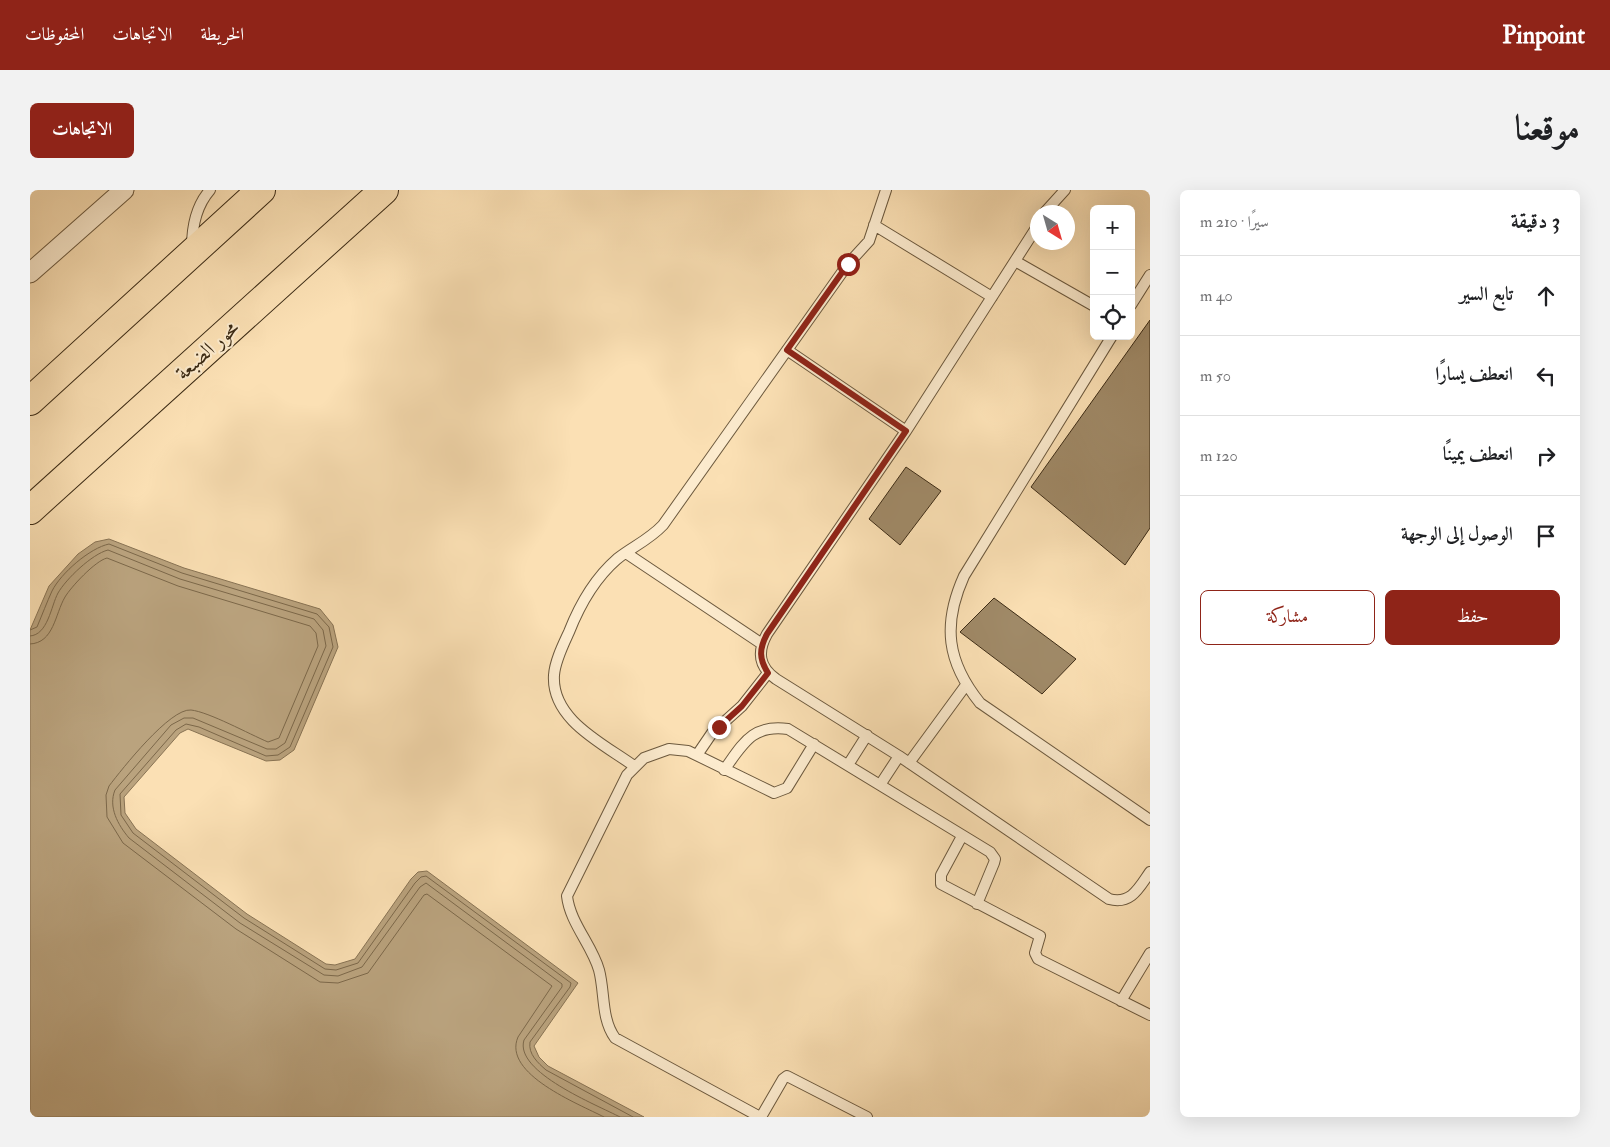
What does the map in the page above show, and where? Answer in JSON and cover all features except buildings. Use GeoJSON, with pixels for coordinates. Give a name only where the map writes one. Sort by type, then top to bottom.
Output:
{"type":"FeatureCollection","features":[{"type":"Feature","properties":{"kind":"highway"},"geometry":{"type":"LineString","coordinates":[[30,401],[261,190]]}},
{"type":"Feature","properties":{"kind":"highway","name":"محور الضبعة"},"geometry":{"type":"LineString","coordinates":[[30,510],[384,190]]}},
{"type":"Feature","properties":{"kind":"street"},"geometry":{"type":"LineString","coordinates":[[30,273],[124,190]]}},
{"type":"Feature","properties":{"kind":"lane"},"geometry":{"type":"LineString","coordinates":[[193,254],[192,232],[197,211],[210,190]]}},
{"type":"Feature","properties":{"kind":"lane"},"geometry":{"type":"LineString","coordinates":[[634,766],[576,724],[559,700],[554,675],[576,616],[593,584],[618,559],[645,542],[662,525],[848,264],[865,247],[886,190]]}},
{"type":"Feature","properties":{"kind":"lane"},"geometry":{"type":"LineString","coordinates":[[1052,205],[1065,190]]}},
{"type":"Feature","properties":{"kind":"lane"},"geometry":{"type":"LineString","coordinates":[[874,225],[992,297]]}},
{"type":"Feature","properties":{"kind":"lane"},"geometry":{"type":"LineString","coordinates":[[1030,238],[906,431],[762,644],[760,654],[762,664],[768,673],[899,756],[1109,899],[1124,901],[1131,897],[1150,872]]}},
{"type":"Feature","properties":{"kind":"lane"},"geometry":{"type":"LineString","coordinates":[[1015,261],[1090,304]]}},
{"type":"Feature","properties":{"kind":"lane"},"geometry":{"type":"LineString","coordinates":[[1135,298],[1150,274]]}},
{"type":"Feature","properties":{"kind":"lane"},"geometry":{"type":"LineString","coordinates":[[1110,340],[964,576],[954,597],[950,620],[951,642],[956,664],[966,685],[980,703],[1150,820]]}},
{"type":"Feature","properties":{"kind":"lane"},"geometry":{"type":"LineString","coordinates":[[787,350],[906,431]]}},
{"type":"Feature","properties":{"kind":"lane"},"geometry":{"type":"LineString","coordinates":[[626,554],[762,644]]}},
{"type":"Feature","properties":{"kind":"lane"},"geometry":{"type":"LineString","coordinates":[[697,756],[712,733],[742,706],[768,673]]}},
{"type":"Feature","properties":{"kind":"lane"},"geometry":{"type":"LineString","coordinates":[[909,763],[966,685]]}},
{"type":"Feature","properties":{"kind":"lane"},"geometry":{"type":"LineString","coordinates":[[724,770],[753,734],[764,729],[788,729],[990,852],[995,859],[977,904]]}},
{"type":"Feature","properties":{"kind":"lane"},"geometry":{"type":"LineString","coordinates":[[848,765],[867,735]]}},
{"type":"Feature","properties":{"kind":"lane"},"geometry":{"type":"LineString","coordinates":[[814,744],[791,782],[781,791],[767,791],[679,749],[660,751],[634,766],[627,775],[567,896],[569,907],[599,970],[608,1026],[620,1042],[761,1117],[782,1079],[787,1076],[868,1117]]}},
{"type":"Feature","properties":{"kind":"lane"},"geometry":{"type":"LineString","coordinates":[[880,785],[899,756]]}},
{"type":"Feature","properties":{"kind":"lane"},"geometry":{"type":"LineString","coordinates":[[962,836],[940,880],[946,888],[1040,936],[1035,953],[1038,959],[1150,1015]]}},
{"type":"Feature","properties":{"kind":"lane"},"geometry":{"type":"LineString","coordinates":[[1121,1001],[1150,953]]}},
{"type":"Feature","properties":{"kind":"water"},"geometry":{"type":"Polygon","coordinates":[[[109,539],[184,568],[320,609],[333,625],[338,647],[294,750],[280,760],[266,761],[188,729],[180,733],[124,797],[125,813],[136,829],[247,914],[326,964],[335,965],[355,959],[411,879],[418,872],[427,871],[578,983],[534,1046],[539,1057],[548,1066],[644,1117],[30,1117],[30,630],[49,586],[78,554],[95,542],[109,539]]]}},
{"type":"Feature","properties":{"kind":"route"},"geometry":{"type":"LineString","coordinates":[[719,727],[742,706],[768,673],[762,664],[760,654],[767,634],[906,431],[787,350],[848,264]]}}]}
